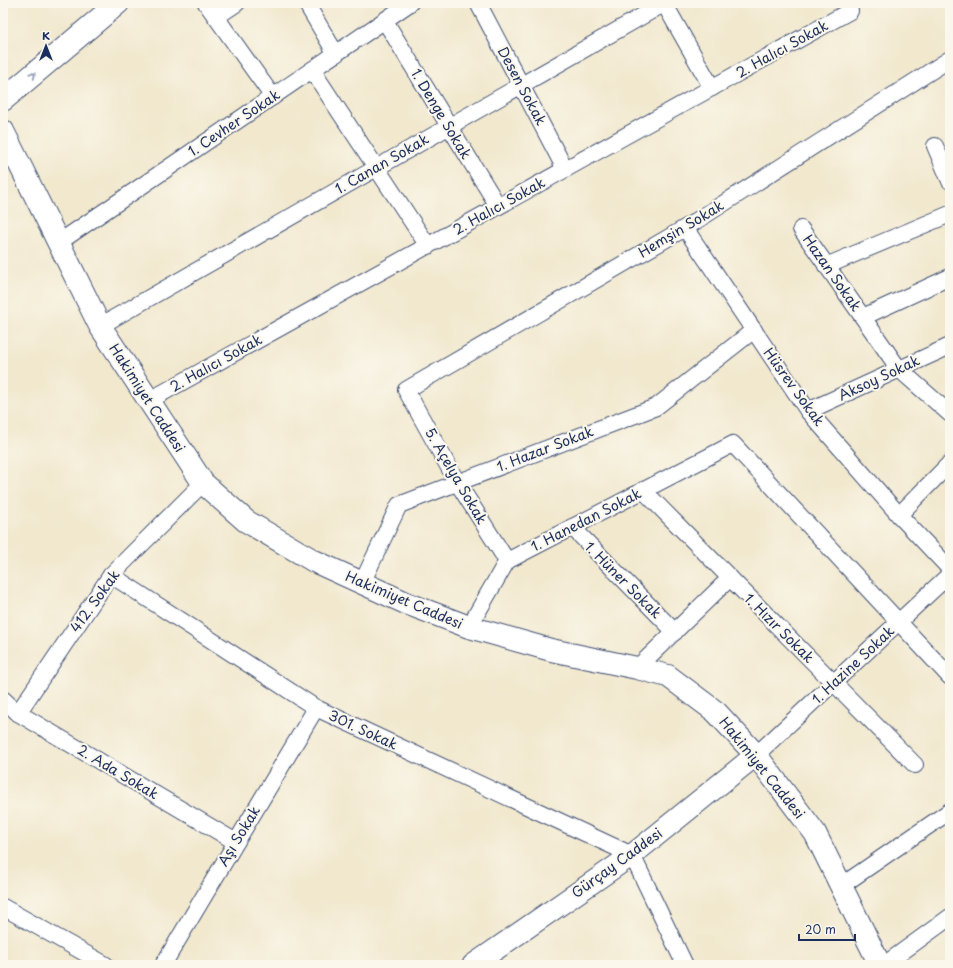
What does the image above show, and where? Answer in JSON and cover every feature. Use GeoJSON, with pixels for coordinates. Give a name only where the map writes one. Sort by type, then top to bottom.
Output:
{"type":"FeatureCollection","features":[{"type":"Feature","properties":{"kind":"main road"},"geometry":{"type":"LineString","coordinates":[[3,100],[118,3]]}},
{"type":"Feature","properties":{"kind":"main road","name":"Hakimiyet Caddesi"},"geometry":{"type":"LineString","coordinates":[[3,131],[100,326],[203,483],[246,521],[314,562],[406,603],[469,627],[550,650],[668,676],[716,712],[756,755],[816,833],[880,965]]}},
{"type":"Feature","properties":{"kind":"street"},"geometry":{"type":"LineString","coordinates":[[206,3],[273,97]]}},
{"type":"Feature","properties":{"kind":"street"},"geometry":{"type":"LineString","coordinates":[[216,18],[237,3]]}},
{"type":"Feature","properties":{"kind":"street"},"geometry":{"type":"LineString","coordinates":[[306,3],[336,54]]}},
{"type":"Feature","properties":{"kind":"street","name":"Desen Sokak"},"geometry":{"type":"LineString","coordinates":[[478,3],[566,169]]}},
{"type":"Feature","properties":{"kind":"street"},"geometry":{"type":"LineString","coordinates":[[665,3],[712,88]]}},
{"type":"Feature","properties":{"kind":"street","name":"1. Canan Sokak"},"geometry":{"type":"LineString","coordinates":[[100,326],[665,3]]}},
{"type":"Feature","properties":{"kind":"street","name":"1. Cevher Sokak"},"geometry":{"type":"LineString","coordinates":[[58,243],[385,21],[402,5]]}},
{"type":"Feature","properties":{"kind":"street","name":"2. Halıcı Sokak"},"geometry":{"type":"LineString","coordinates":[[148,401],[712,88],[848,7]]}},
{"type":"Feature","properties":{"kind":"street","name":"1. Denge Sokak"},"geometry":{"type":"LineString","coordinates":[[385,21],[498,206]]}},
{"type":"Feature","properties":{"kind":"street","name":"Hemşin Sokak"},"geometry":{"type":"LineString","coordinates":[[406,390],[685,228],[950,59]]}},
{"type":"Feature","properties":{"kind":"street"},"geometry":{"type":"LineString","coordinates":[[312,70],[428,246]]}},
{"type":"Feature","properties":{"kind":"street"},"geometry":{"type":"LineString","coordinates":[[935,146],[950,181]]}},
{"type":"Feature","properties":{"kind":"street"},"geometry":{"type":"LineString","coordinates":[[826,266],[950,214]]}},
{"type":"Feature","properties":{"kind":"street","name":"Hüsrev Sokak"},"geometry":{"type":"LineString","coordinates":[[685,228],[808,411],[899,515],[950,569]]}},
{"type":"Feature","properties":{"kind":"street","name":"Hazan Sokak"},"geometry":{"type":"LineString","coordinates":[[802,229],[826,266],[899,369],[950,414]]}},
{"type":"Feature","properties":{"kind":"street","name":"Hazan Sokak"},"geometry":{"type":"LineString","coordinates":[[863,318],[950,276]]}},
{"type":"Feature","properties":{"kind":"street","name":"1. Hazar Sokak"},"geometry":{"type":"LineString","coordinates":[[362,583],[399,505],[656,408],[754,330]]}},
{"type":"Feature","properties":{"kind":"street","name":"Aksoy Sokak"},"geometry":{"type":"LineString","coordinates":[[808,411],[950,346]]}},
{"type":"Feature","properties":{"kind":"street","name":"5. Açelya Sokak"},"geometry":{"type":"LineString","coordinates":[[406,390],[457,482],[507,561]]}},
{"type":"Feature","properties":{"kind":"street","name":"1. Hanedan Sokak"},"geometry":{"type":"LineString","coordinates":[[507,561],[733,444],[899,622]]}},
{"type":"Feature","properties":{"kind":"street"},"geometry":{"type":"LineString","coordinates":[[899,515],[950,463]]}},
{"type":"Feature","properties":{"kind":"street","name":"412. Sokak"},"geometry":{"type":"LineString","coordinates":[[18,713],[110,575],[203,483]]}},
{"type":"Feature","properties":{"kind":"street","name":"1. Hızır Sokak"},"geometry":{"type":"LineString","coordinates":[[643,490],[915,765]]}},
{"type":"Feature","properties":{"kind":"street","name":"1. Hüner Sokak"},"geometry":{"type":"LineString","coordinates":[[572,528],[675,632]]}},
{"type":"Feature","properties":{"kind":"street"},"geometry":{"type":"LineString","coordinates":[[469,627],[507,561]]}},
{"type":"Feature","properties":{"kind":"street","name":"1. Hazine Sokak"},"geometry":{"type":"LineString","coordinates":[[756,755],[950,574]]}},
{"type":"Feature","properties":{"kind":"street","name":"301. Sokak"},"geometry":{"type":"LineString","coordinates":[[110,575],[316,708],[632,855]]}},
{"type":"Feature","properties":{"kind":"street"},"geometry":{"type":"LineString","coordinates":[[637,668],[730,578]]}},
{"type":"Feature","properties":{"kind":"street"},"geometry":{"type":"LineString","coordinates":[[899,622],[950,677]]}},
{"type":"Feature","properties":{"kind":"street","name":"2. Ada Sokak"},"geometry":{"type":"LineString","coordinates":[[3,699],[18,713],[236,842]]}},
{"type":"Feature","properties":{"kind":"street","name":"Aşı Sokak"},"geometry":{"type":"LineString","coordinates":[[163,965],[316,708]]}},
{"type":"Feature","properties":{"kind":"street","name":"Gürçay Caddesi"},"geometry":{"type":"LineString","coordinates":[[473,965],[492,959],[632,855],[756,755]]}},
{"type":"Feature","properties":{"kind":"street"},"geometry":{"type":"LineString","coordinates":[[841,886],[950,811]]}},
{"type":"Feature","properties":{"kind":"street"},"geometry":{"type":"LineString","coordinates":[[632,855],[685,965]]}},
{"type":"Feature","properties":{"kind":"street"},"geometry":{"type":"LineString","coordinates":[[3,907],[106,965]]}},
{"type":"Feature","properties":{"kind":"street"},"geometry":{"type":"LineString","coordinates":[[884,965],[950,917]]}}]}
